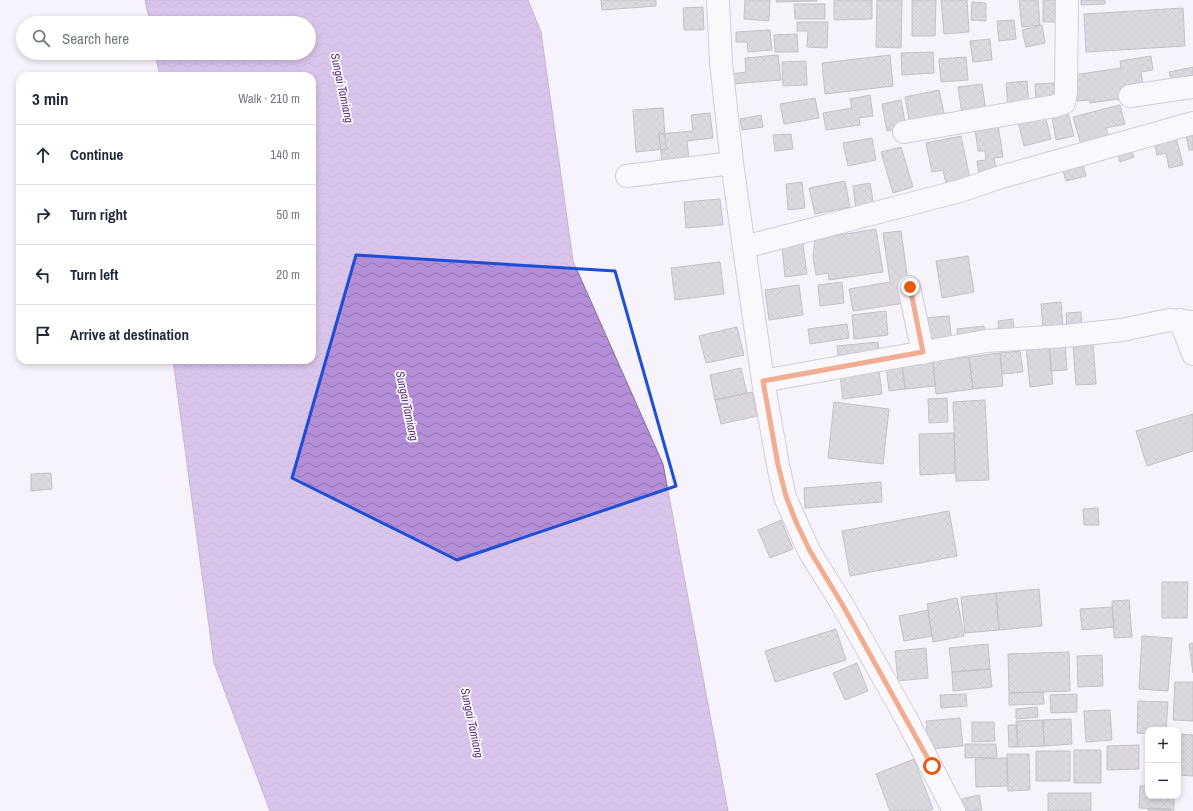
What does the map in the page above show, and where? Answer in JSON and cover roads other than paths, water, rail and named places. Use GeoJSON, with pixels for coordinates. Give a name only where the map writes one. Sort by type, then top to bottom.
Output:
{"type":"FeatureCollection","features":[{"type":"Feature","properties":{"kind":"street"},"geometry":{"type":"LineString","coordinates":[[718,0],[720,63],[732,163],[763,381],[778,465],[786,496],[796,522],[824,577],[842,604],[906,718],[954,811]]}},
{"type":"Feature","properties":{"kind":"street"},"geometry":{"type":"LineString","coordinates":[[904,132],[1048,108],[1064,103],[1066,93],[1067,0]]}},
{"type":"Feature","properties":{"kind":"street"},"geometry":{"type":"LineString","coordinates":[[1130,96],[1193,87]]}},
{"type":"Feature","properties":{"kind":"street"},"geometry":{"type":"LineString","coordinates":[[744,247],[960,191],[1015,173],[1193,123]]}},
{"type":"Feature","properties":{"kind":"street"},"geometry":{"type":"LineString","coordinates":[[627,176],[732,163]]}},
{"type":"Feature","properties":{"kind":"street"},"geometry":{"type":"LineString","coordinates":[[910,287],[923,352]]}},
{"type":"Feature","properties":{"kind":"street"},"geometry":{"type":"LineString","coordinates":[[763,381],[986,341],[1065,336],[1186,321],[1193,354]]}},
{"type":"Feature","properties":{"kind":"water","name":"Sungai Tamiang"},"geometry":{"type":"Polygon","coordinates":[[[145,0],[528,0],[541,32],[573,261],[663,464],[728,811],[270,811],[214,663],[174,364],[316,364],[316,72],[159,72],[157,60],[316,60],[316,16],[148,16],[145,0]]]}}]}
